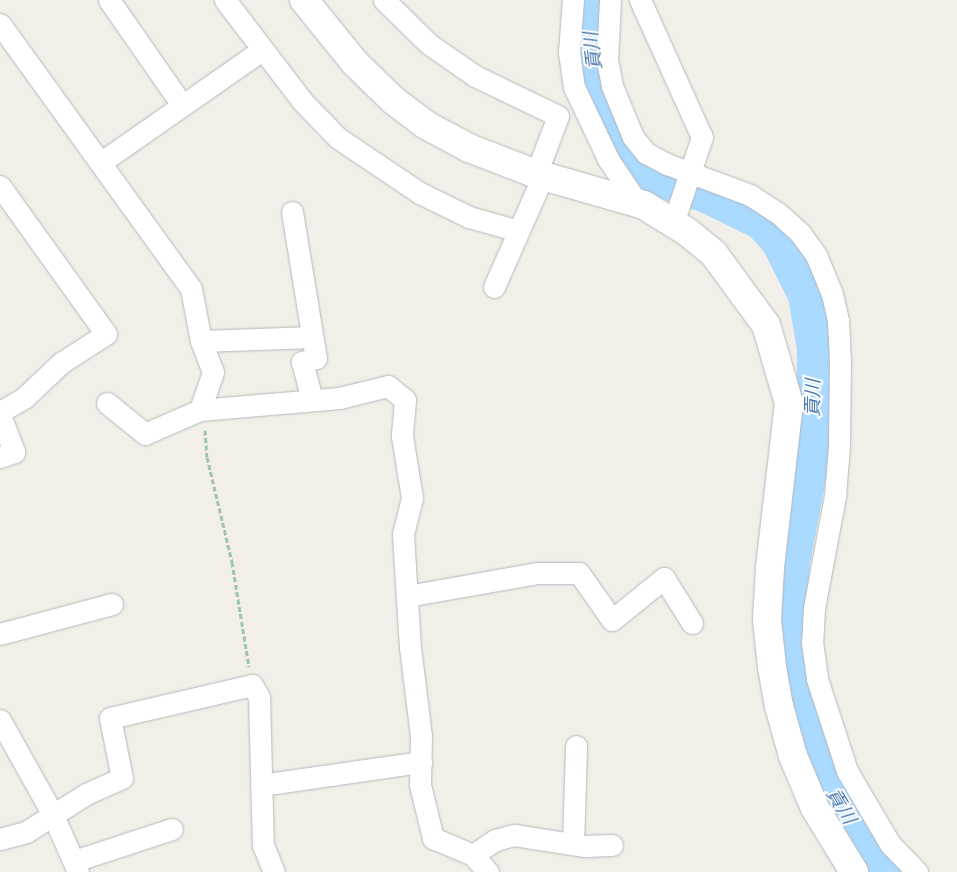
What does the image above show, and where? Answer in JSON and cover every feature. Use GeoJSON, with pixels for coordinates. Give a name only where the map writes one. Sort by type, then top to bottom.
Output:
{"type":"FeatureCollection","features":[{"type":"Feature","properties":{"kind":"street"},"geometry":{"type":"LineString","coordinates":[[109,0],[182,105]]}},
{"type":"Feature","properties":{"kind":"street"},"geometry":{"type":"LineString","coordinates":[[225,0],[303,102],[338,138],[382,170],[420,193],[470,217],[518,231]]}},
{"type":"Feature","properties":{"kind":"street"},"geometry":{"type":"LineString","coordinates":[[304,0],[355,62],[426,124],[469,148],[540,175],[677,215],[714,254],[766,325],[789,403],[770,568],[767,620],[778,706],[794,756],[815,808],[854,872]]}},
{"type":"Feature","properties":{"kind":"street"},"geometry":{"type":"LineString","coordinates":[[384,0],[429,44],[475,76],[558,116],[540,175],[494,287]]}},
{"type":"Feature","properties":{"kind":"street"},"geometry":{"type":"LineString","coordinates":[[573,0],[569,52],[574,87],[608,159],[638,204]]}},
{"type":"Feature","properties":{"kind":"street"},"geometry":{"type":"LineString","coordinates":[[610,0],[607,60],[612,86],[625,122],[633,137],[646,153],[691,176],[750,195],[778,213],[800,233],[816,255],[832,294],[838,321],[840,361],[839,446],[835,496],[814,608],[812,642],[817,679],[846,771],[890,844],[917,872]]}},
{"type":"Feature","properties":{"kind":"street"},"geometry":{"type":"LineString","coordinates":[[640,0],[702,137],[677,215]]}},
{"type":"Feature","properties":{"kind":"street"},"geometry":{"type":"LineString","coordinates":[[0,24],[191,290],[201,341],[213,372],[200,410]]}},
{"type":"Feature","properties":{"kind":"street"},"geometry":{"type":"LineString","coordinates":[[100,163],[262,50]]}},
{"type":"Feature","properties":{"kind":"street"},"geometry":{"type":"LineString","coordinates":[[0,186],[106,334],[61,363],[24,398],[0,414],[14,452],[0,457]]}},
{"type":"Feature","properties":{"kind":"street"},"geometry":{"type":"LineString","coordinates":[[292,212],[316,358],[302,362],[312,400]]}},
{"type":"Feature","properties":{"kind":"street"},"geometry":{"type":"LineString","coordinates":[[201,341],[312,337]]}},
{"type":"Feature","properties":{"kind":"street"},"geometry":{"type":"LineString","coordinates":[[107,403],[145,434],[200,410],[340,398],[388,386],[405,400],[402,436],[412,498],[403,534],[406,596],[422,736],[420,785],[433,838],[472,855],[488,872]]}},
{"type":"Feature","properties":{"kind":"street"},"geometry":{"type":"LineString","coordinates":[[406,596],[538,573],[579,573],[612,620],[664,578],[692,623]]}},
{"type":"Feature","properties":{"kind":"street"},"geometry":{"type":"LineString","coordinates":[[0,634],[112,604]]}},
{"type":"Feature","properties":{"kind":"street"},"geometry":{"type":"LineString","coordinates":[[0,838],[26,832],[86,794],[122,778],[110,718],[252,685],[259,697],[263,845],[274,872]]}},
{"type":"Feature","properties":{"kind":"street"},"geometry":{"type":"LineString","coordinates":[[0,720],[53,815],[76,866],[172,829]]}},
{"type":"Feature","properties":{"kind":"street"},"geometry":{"type":"LineString","coordinates":[[573,844],[576,746]]}},
{"type":"Feature","properties":{"kind":"street"},"geometry":{"type":"LineString","coordinates":[[261,785],[421,762]]}},
{"type":"Feature","properties":{"kind":"street"},"geometry":{"type":"LineString","coordinates":[[472,855],[495,840],[514,835],[573,844],[612,845]]}},
{"type":"Feature","properties":{"kind":"path"},"geometry":{"type":"LineString","coordinates":[[200,410],[215,498],[232,562],[252,685]]}},
{"type":"Feature","properties":{"kind":"waterway","name":"貢川"},"geometry":{"type":"LineString","coordinates":[[590,0],[589,39],[595,74],[601,97],[630,154],[652,177],[708,196],[761,222],[779,243],[805,295],[814,348],[813,450],[792,562],[789,603],[795,682],[811,747],[837,806],[888,872]]}}]}
